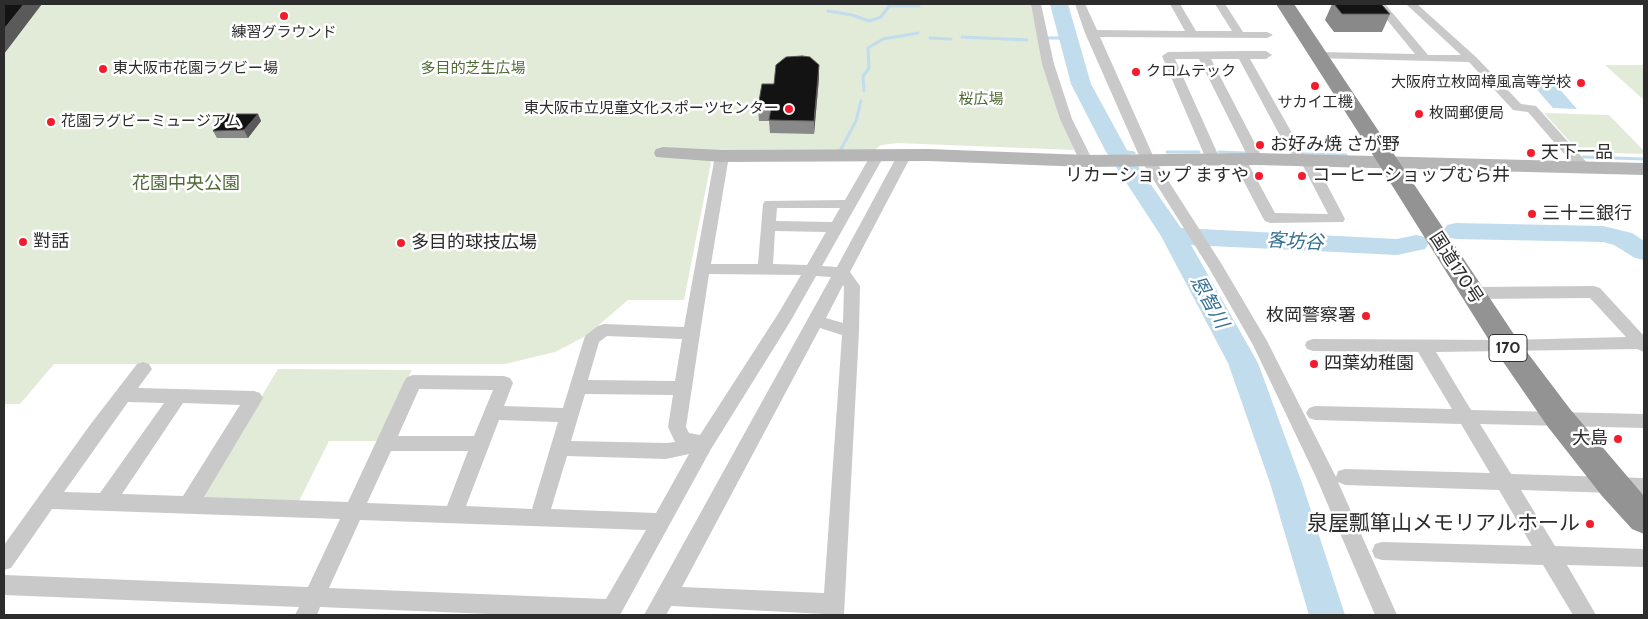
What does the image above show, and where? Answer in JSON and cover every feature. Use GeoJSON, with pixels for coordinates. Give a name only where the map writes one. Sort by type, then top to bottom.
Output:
{"type":"FeatureCollection","features":[{"type":"Feature","properties":{"kind":"highway","name":"国道170号"},"geometry":{"type":"LineString","coordinates":[[1284,4],[1390,163],[1507,346],[1559,418],[1614,486],[1644,519]]}},
{"type":"Feature","properties":{"kind":"street"},"geometry":{"type":"LineString","coordinates":[[1036,4],[1048,64],[1066,118],[1089,161]]}},
{"type":"Feature","properties":{"kind":"street"},"geometry":{"type":"LineString","coordinates":[[1080,4],[1144,160],[1197,237],[1261,345],[1326,477],[1386,615]]}},
{"type":"Feature","properties":{"kind":"street"},"geometry":{"type":"LineString","coordinates":[[1175,4],[1192,34]]}},
{"type":"Feature","properties":{"kind":"street"},"geometry":{"type":"LineString","coordinates":[[1220,4],[1240,35]]}},
{"type":"Feature","properties":{"kind":"street"},"geometry":{"type":"LineString","coordinates":[[1379,4],[1425,59]]}},
{"type":"Feature","properties":{"kind":"street"},"geometry":{"type":"LineString","coordinates":[[1411,4],[1472,59],[1517,107],[1532,109],[1584,168]]}},
{"type":"Feature","properties":{"kind":"street"},"geometry":{"type":"LineString","coordinates":[[1395,24],[1434,24]]}},
{"type":"Feature","properties":{"kind":"street"},"geometry":{"type":"LineString","coordinates":[[1091,33],[1267,35]]}},
{"type":"Feature","properties":{"kind":"street"},"geometry":{"type":"LineString","coordinates":[[1204,57],[1270,218],[1338,219],[1242,54]]}},
{"type":"Feature","properties":{"kind":"street"},"geometry":{"type":"LineString","coordinates":[[1212,159],[1168,56],[1266,55]]}},
{"type":"Feature","properties":{"kind":"street"},"geometry":{"type":"LineString","coordinates":[[1319,56],[1472,59]]}},
{"type":"Feature","properties":{"kind":"street"},"geometry":{"type":"LineString","coordinates":[[663,153],[722,156],[928,155],[1089,161],[1247,159],[1644,169]]}},
{"type":"Feature","properties":{"kind":"street"},"geometry":{"type":"LineString","coordinates":[[704,444],[683,439],[677,427],[691,333],[722,156]]}},
{"type":"Feature","properties":{"kind":"street"},"geometry":{"type":"LineString","coordinates":[[4,585],[310,606],[610,612],[704,444],[812,270],[877,156]]}},
{"type":"Feature","properties":{"kind":"street"},"geometry":{"type":"LineString","coordinates":[[655,615],[904,156]]}},
{"type":"Feature","properties":{"kind":"street"},"geometry":{"type":"LineString","coordinates":[[765,269],[770,204],[849,204]]}},
{"type":"Feature","properties":{"kind":"street"},"geometry":{"type":"LineString","coordinates":[[768,226],[836,227]]}},
{"type":"Feature","properties":{"kind":"street"},"geometry":{"type":"LineString","coordinates":[[665,596],[833,610],[851,331],[852,286],[842,273],[812,270],[702,269]]}},
{"type":"Feature","properties":{"kind":"street"},"geometry":{"type":"LineString","coordinates":[[1472,293],[1594,292],[1643,344]]}},
{"type":"Feature","properties":{"kind":"street"},"geometry":{"type":"LineString","coordinates":[[816,320],[851,331]]}},
{"type":"Feature","properties":{"kind":"street"},"geometry":{"type":"LineString","coordinates":[[539,517],[592,339],[604,330],[691,333]]}},
{"type":"Feature","properties":{"kind":"street"},"geometry":{"type":"LineString","coordinates":[[1313,345],[1507,346],[1643,344]]}},
{"type":"Feature","properties":{"kind":"street"},"geometry":{"type":"LineString","coordinates":[[1423,345],[1585,615]]}},
{"type":"Feature","properties":{"kind":"street"},"geometry":{"type":"LineString","coordinates":[[4,561],[143,369]]}},
{"type":"Feature","properties":{"kind":"street"},"geometry":{"type":"LineString","coordinates":[[310,606],[413,382],[504,383],[454,513]]}},
{"type":"Feature","properties":{"kind":"street"},"geometry":{"type":"LineString","coordinates":[[579,387],[683,388]]}},
{"type":"Feature","properties":{"kind":"street"},"geometry":{"type":"LineString","coordinates":[[124,395],[254,398],[189,504]]}},
{"type":"Feature","properties":{"kind":"street"},"geometry":{"type":"LineString","coordinates":[[106,501],[178,397]]}},
{"type":"Feature","properties":{"kind":"street"},"geometry":{"type":"LineString","coordinates":[[492,413],[570,415]]}},
{"type":"Feature","properties":{"kind":"street"},"geometry":{"type":"LineString","coordinates":[[1315,413],[1644,421]]}},
{"type":"Feature","properties":{"kind":"street"},"geometry":{"type":"LineString","coordinates":[[385,443],[481,444]]}},
{"type":"Feature","properties":{"kind":"street"},"geometry":{"type":"LineString","coordinates":[[560,448],[666,451],[704,444]]}},
{"type":"Feature","properties":{"kind":"street"},"geometry":{"type":"LineString","coordinates":[[1345,478],[1644,486]]}},
{"type":"Feature","properties":{"kind":"street"},"geometry":{"type":"LineString","coordinates":[[47,500],[454,513],[662,522]]}},
{"type":"Feature","properties":{"kind":"street"},"geometry":{"type":"LineString","coordinates":[[1382,551],[1644,558]]}},
{"type":"Feature","properties":{"kind":"green space","name":"花園中央公園"},"geometry":{"type":"Polygon","coordinates":[[[1034,4],[1040,43],[1053,95],[1074,150],[897,143],[881,145],[871,153],[713,152],[684,300],[628,300],[586,336],[555,352],[505,364],[54,364],[20,404],[4,404],[4,5],[1034,4]]]}},
{"type":"Feature","properties":{"kind":"green space"},"geometry":{"type":"Polygon","coordinates":[[[1605,65],[1644,65],[1644,100],[1605,65]]]}},
{"type":"Feature","properties":{"kind":"green space"},"geometry":{"type":"Polygon","coordinates":[[[1544,113],[1609,115],[1644,151],[1644,154],[1579,152],[1544,113]]]}},
{"type":"Feature","properties":{"kind":"green space"},"geometry":{"type":"Polygon","coordinates":[[[278,369],[412,370],[378,441],[329,441],[299,501],[206,500],[203,493],[278,369]]]}},
{"type":"Feature","properties":{"kind":"water"},"geometry":{"type":"Polygon","coordinates":[[[1532,84],[1556,85],[1577,109],[1553,108],[1532,84]]]}},
{"type":"Feature","properties":{"kind":"building"},"geometry":{"type":"Polygon","coordinates":[[[4,4],[24,4],[4,29],[4,4]]]}},
{"type":"Feature","properties":{"kind":"building"},"geometry":{"type":"Polygon","coordinates":[[[1334,4],[1382,4],[1390,14],[1342,14],[1334,4]]]}},
{"type":"Feature","properties":{"kind":"building","name":"東大阪市立児童文化スポーツセンター"},"geometry":{"type":"Polygon","coordinates":[[[786,57],[810,57],[819,65],[814,121],[769,120],[771,108],[758,107],[762,84],[774,84],[776,65],[786,57]]]}},
{"type":"Feature","properties":{"kind":"building"},"geometry":{"type":"Polygon","coordinates":[[[227,114],[258,114],[244,130],[213,131],[227,114]]]}},
{"type":"Feature","properties":{"kind":"waterway","name":"恩智川"},"geometry":{"type":"LineString","coordinates":[[1059,4],[1081,84],[1116,150],[1173,236]]}},
{"type":"Feature","properties":{"kind":"waterway"},"geometry":{"type":"LineString","coordinates":[[828,11],[852,15],[869,21],[881,17],[889,6],[919,6]]}},
{"type":"Feature","properties":{"kind":"waterway"},"geometry":{"type":"LineString","coordinates":[[864,91],[863,76],[869,68],[868,48],[883,39],[918,33]]}},
{"type":"Feature","properties":{"kind":"waterway"},"geometry":{"type":"LineString","coordinates":[[962,37],[1027,40]]}},
{"type":"Feature","properties":{"kind":"waterway"},"geometry":{"type":"LineString","coordinates":[[930,38],[951,39]]}},
{"type":"Feature","properties":{"kind":"waterway"},"geometry":{"type":"LineString","coordinates":[[1048,38],[1067,38]]}},
{"type":"Feature","properties":{"kind":"waterway"},"geometry":{"type":"LineString","coordinates":[[838,151],[840,151],[856,121],[861,101]]}},
{"type":"Feature","properties":{"kind":"waterway"},"geometry":{"type":"LineString","coordinates":[[1116,150],[1134,153]]}},
{"type":"Feature","properties":{"kind":"waterway"},"geometry":{"type":"LineString","coordinates":[[1167,152],[1199,152]]}},
{"type":"Feature","properties":{"kind":"waterway"},"geometry":{"type":"LineString","coordinates":[[1219,152],[1245,153]]}},
{"type":"Feature","properties":{"kind":"waterway"},"geometry":{"type":"LineString","coordinates":[[1304,154],[1346,155]]}},
{"type":"Feature","properties":{"kind":"waterway"},"geometry":{"type":"LineString","coordinates":[[1583,157],[1644,159]]}},
{"type":"Feature","properties":{"kind":"waterway","name":"客坊谷"},"geometry":{"type":"LineString","coordinates":[[1456,231],[1603,234],[1623,239],[1644,252]]}},
{"type":"Feature","properties":{"kind":"waterway","name":"客坊谷"},"geometry":{"type":"LineString","coordinates":[[1173,236],[1397,247],[1416,243]]}},
{"type":"Feature","properties":{"kind":"waterway","name":"恩智川"},"geometry":{"type":"LineString","coordinates":[[1173,236],[1243,363],[1286,483],[1327,615]]}},
{"type":"Feature","properties":{"kind":"place","name":"練習グラウンド"},"geometry":{"type":"Point","coordinates":[284,16]}},
{"type":"Feature","properties":{"kind":"place","name":"東大阪市花園ラグビー場"},"geometry":{"type":"Point","coordinates":[103,69]}},
{"type":"Feature","properties":{"kind":"place","name":"クロムテック"},"geometry":{"type":"Point","coordinates":[1136,72]}},
{"type":"Feature","properties":{"kind":"place","name":"大阪府立枚岡樟風高等学校"},"geometry":{"type":"Point","coordinates":[1581,83]}},
{"type":"Feature","properties":{"kind":"place","name":"サカイ工機"},"geometry":{"type":"Point","coordinates":[1315,86]}},
{"type":"Feature","properties":{"kind":"place","name":"東大阪市立児童文化スポーツセンター"},"geometry":{"type":"Point","coordinates":[789,109]}},
{"type":"Feature","properties":{"kind":"place","name":"枚岡郵便局"},"geometry":{"type":"Point","coordinates":[1419,114]}},
{"type":"Feature","properties":{"kind":"place","name":"花園ラグビーミュージアム"},"geometry":{"type":"Point","coordinates":[51,122]}},
{"type":"Feature","properties":{"kind":"place","name":"お好み焼 さが野"},"geometry":{"type":"Point","coordinates":[1260,145]}},
{"type":"Feature","properties":{"kind":"place","name":"天下一品"},"geometry":{"type":"Point","coordinates":[1531,153]}},
{"type":"Feature","properties":{"kind":"place","name":"リカーショップ ますや"},"geometry":{"type":"Point","coordinates":[1259,176]}},
{"type":"Feature","properties":{"kind":"place","name":"コーヒーショップむら井"},"geometry":{"type":"Point","coordinates":[1302,176]}},
{"type":"Feature","properties":{"kind":"place","name":"三十三銀行"},"geometry":{"type":"Point","coordinates":[1532,214]}},
{"type":"Feature","properties":{"kind":"place","name":"對話"},"geometry":{"type":"Point","coordinates":[23,242]}},
{"type":"Feature","properties":{"kind":"place","name":"多目的球技広場"},"geometry":{"type":"Point","coordinates":[401,243]}},
{"type":"Feature","properties":{"kind":"place","name":"枚岡警察署"},"geometry":{"type":"Point","coordinates":[1366,316]}},
{"type":"Feature","properties":{"kind":"place","name":"四葉幼稚園"},"geometry":{"type":"Point","coordinates":[1314,364]}},
{"type":"Feature","properties":{"kind":"place","name":"大島"},"geometry":{"type":"Point","coordinates":[1618,439]}},
{"type":"Feature","properties":{"kind":"place","name":"泉屋瓢箪山メモリアルホール"},"geometry":{"type":"Point","coordinates":[1590,524]}},
{"type":"Feature","properties":{"kind":"park label","name":"多目的芝生広場"},"geometry":{"type":"Point","coordinates":[473,69]}},
{"type":"Feature","properties":{"kind":"park label","name":"桜広場"},"geometry":{"type":"Point","coordinates":[981,100]}}]}
